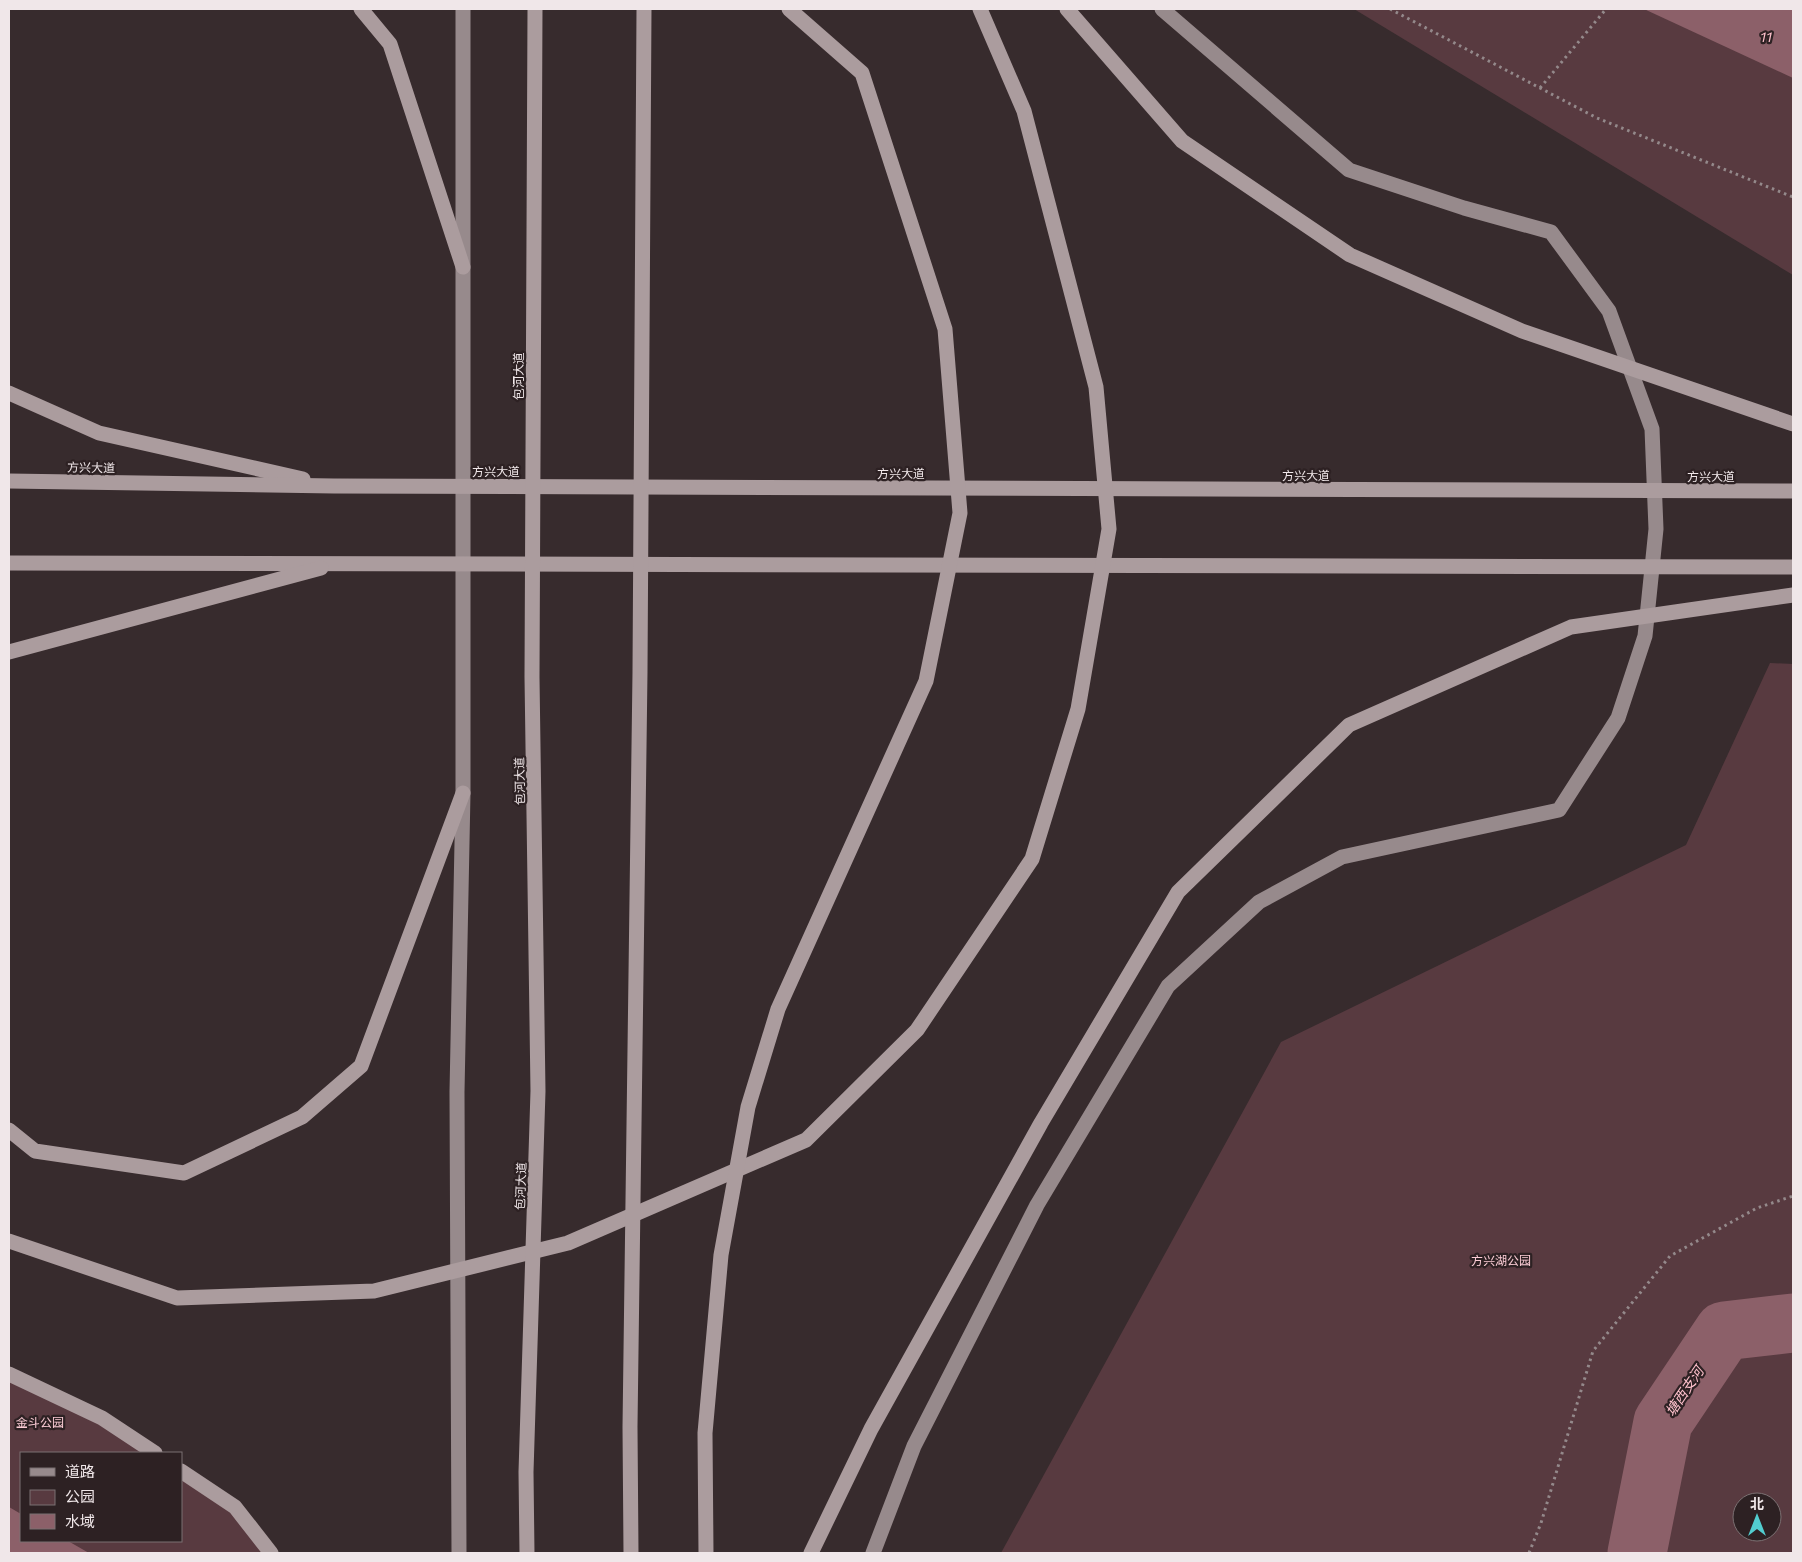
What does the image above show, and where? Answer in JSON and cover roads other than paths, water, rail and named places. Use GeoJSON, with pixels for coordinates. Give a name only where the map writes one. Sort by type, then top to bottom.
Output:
{"type":"FeatureCollection","features":[{"type":"Feature","properties":{"kind":"highway"},"geometry":{"type":"LineString","coordinates":[[361,9],[390,44],[463,267]]}},
{"type":"Feature","properties":{"kind":"highway","name":"包河大道"},"geometry":{"type":"LineString","coordinates":[[527,1553],[526,1472],[538,1091],[532,677],[535,9]]}},
{"type":"Feature","properties":{"kind":"highway"},"geometry":{"type":"LineString","coordinates":[[631,1553],[630,1428],[640,672],[644,9]]}},
{"type":"Feature","properties":{"kind":"highway"},"geometry":{"type":"LineString","coordinates":[[706,1553],[705,1433],[721,1255],[748,1107],[778,1009],[926,681],[960,513],[945,329],[862,74],[789,9]]}},
{"type":"Feature","properties":{"kind":"highway"},"geometry":{"type":"LineString","coordinates":[[9,1241],[177,1298],[374,1292],[568,1243],[806,1140],[917,1030],[1032,859],[1078,709],[1108,529],[1096,387],[1024,111],[980,9]]}},
{"type":"Feature","properties":{"kind":"highway"},"geometry":{"type":"LineString","coordinates":[[1068,9],[1182,141],[1350,255],[1522,331],[1793,424]]}},
{"type":"Feature","properties":{"kind":"highway"},"geometry":{"type":"LineString","coordinates":[[9,393],[99,433],[334,486]]}},
{"type":"Feature","properties":{"kind":"highway","name":"方兴大道"},"geometry":{"type":"LineString","coordinates":[[9,481],[334,486],[1793,492]]}},
{"type":"Feature","properties":{"kind":"highway"},"geometry":{"type":"LineString","coordinates":[[9,564],[340,563],[1793,567]]}},
{"type":"Feature","properties":{"kind":"highway"},"geometry":{"type":"LineString","coordinates":[[9,652],[340,563]]}},
{"type":"Feature","properties":{"kind":"highway"},"geometry":{"type":"LineString","coordinates":[[811,1553],[815,1541],[870,1428],[1031,1140],[1173,900],[1185,885],[1349,725],[1571,627],[1793,595]]}},
{"type":"Feature","properties":{"kind":"highway"},"geometry":{"type":"LineString","coordinates":[[9,1130],[35,1151],[184,1173],[302,1117],[361,1066],[463,793]]}},
{"type":"Feature","properties":{"kind":"highway"},"geometry":{"type":"LineString","coordinates":[[9,1374],[102,1418],[153,1452]]}},
{"type":"Feature","properties":{"kind":"highway"},"geometry":{"type":"LineString","coordinates":[[182,1472],[235,1507],[271,1553]]}},
{"type":"Feature","properties":{"kind":"main road"},"geometry":{"type":"LineString","coordinates":[[459,1553],[457,1092],[463,793],[463,9]]}},
{"type":"Feature","properties":{"kind":"main road"},"geometry":{"type":"LineString","coordinates":[[872,1553],[914,1446],[1038,1205],[1168,986],[1259,902],[1342,857],[1559,810],[1618,718],[1645,636],[1656,530],[1652,429],[1608,312],[1551,232],[1464,208],[1349,170],[1162,9]]}},
{"type":"Feature","properties":{"kind":"water","name":"11"},"geometry":{"type":"Polygon","coordinates":[[[1644,9],[1793,9],[1793,78],[1644,9]]]}},
{"type":"Feature","properties":{"kind":"water"},"geometry":{"type":"Polygon","coordinates":[[[9,1507],[20,1513],[20,1542],[70,1542],[89,1553],[9,1553],[9,1507]]]}},
{"type":"Feature","properties":{"kind":"waterway","name":"塘西支河"},"geometry":{"type":"LineString","coordinates":[[1637,1553],[1663,1422],[1724,1331],[1793,1323]]}},
{"type":"Feature","properties":{"kind":"park label","name":"方兴湖公园"},"geometry":{"type":"Point","coordinates":[1501,1260]}},
{"type":"Feature","properties":{"kind":"park label","name":"金斗公园"},"geometry":{"type":"Point","coordinates":[40,1422]}}]}
